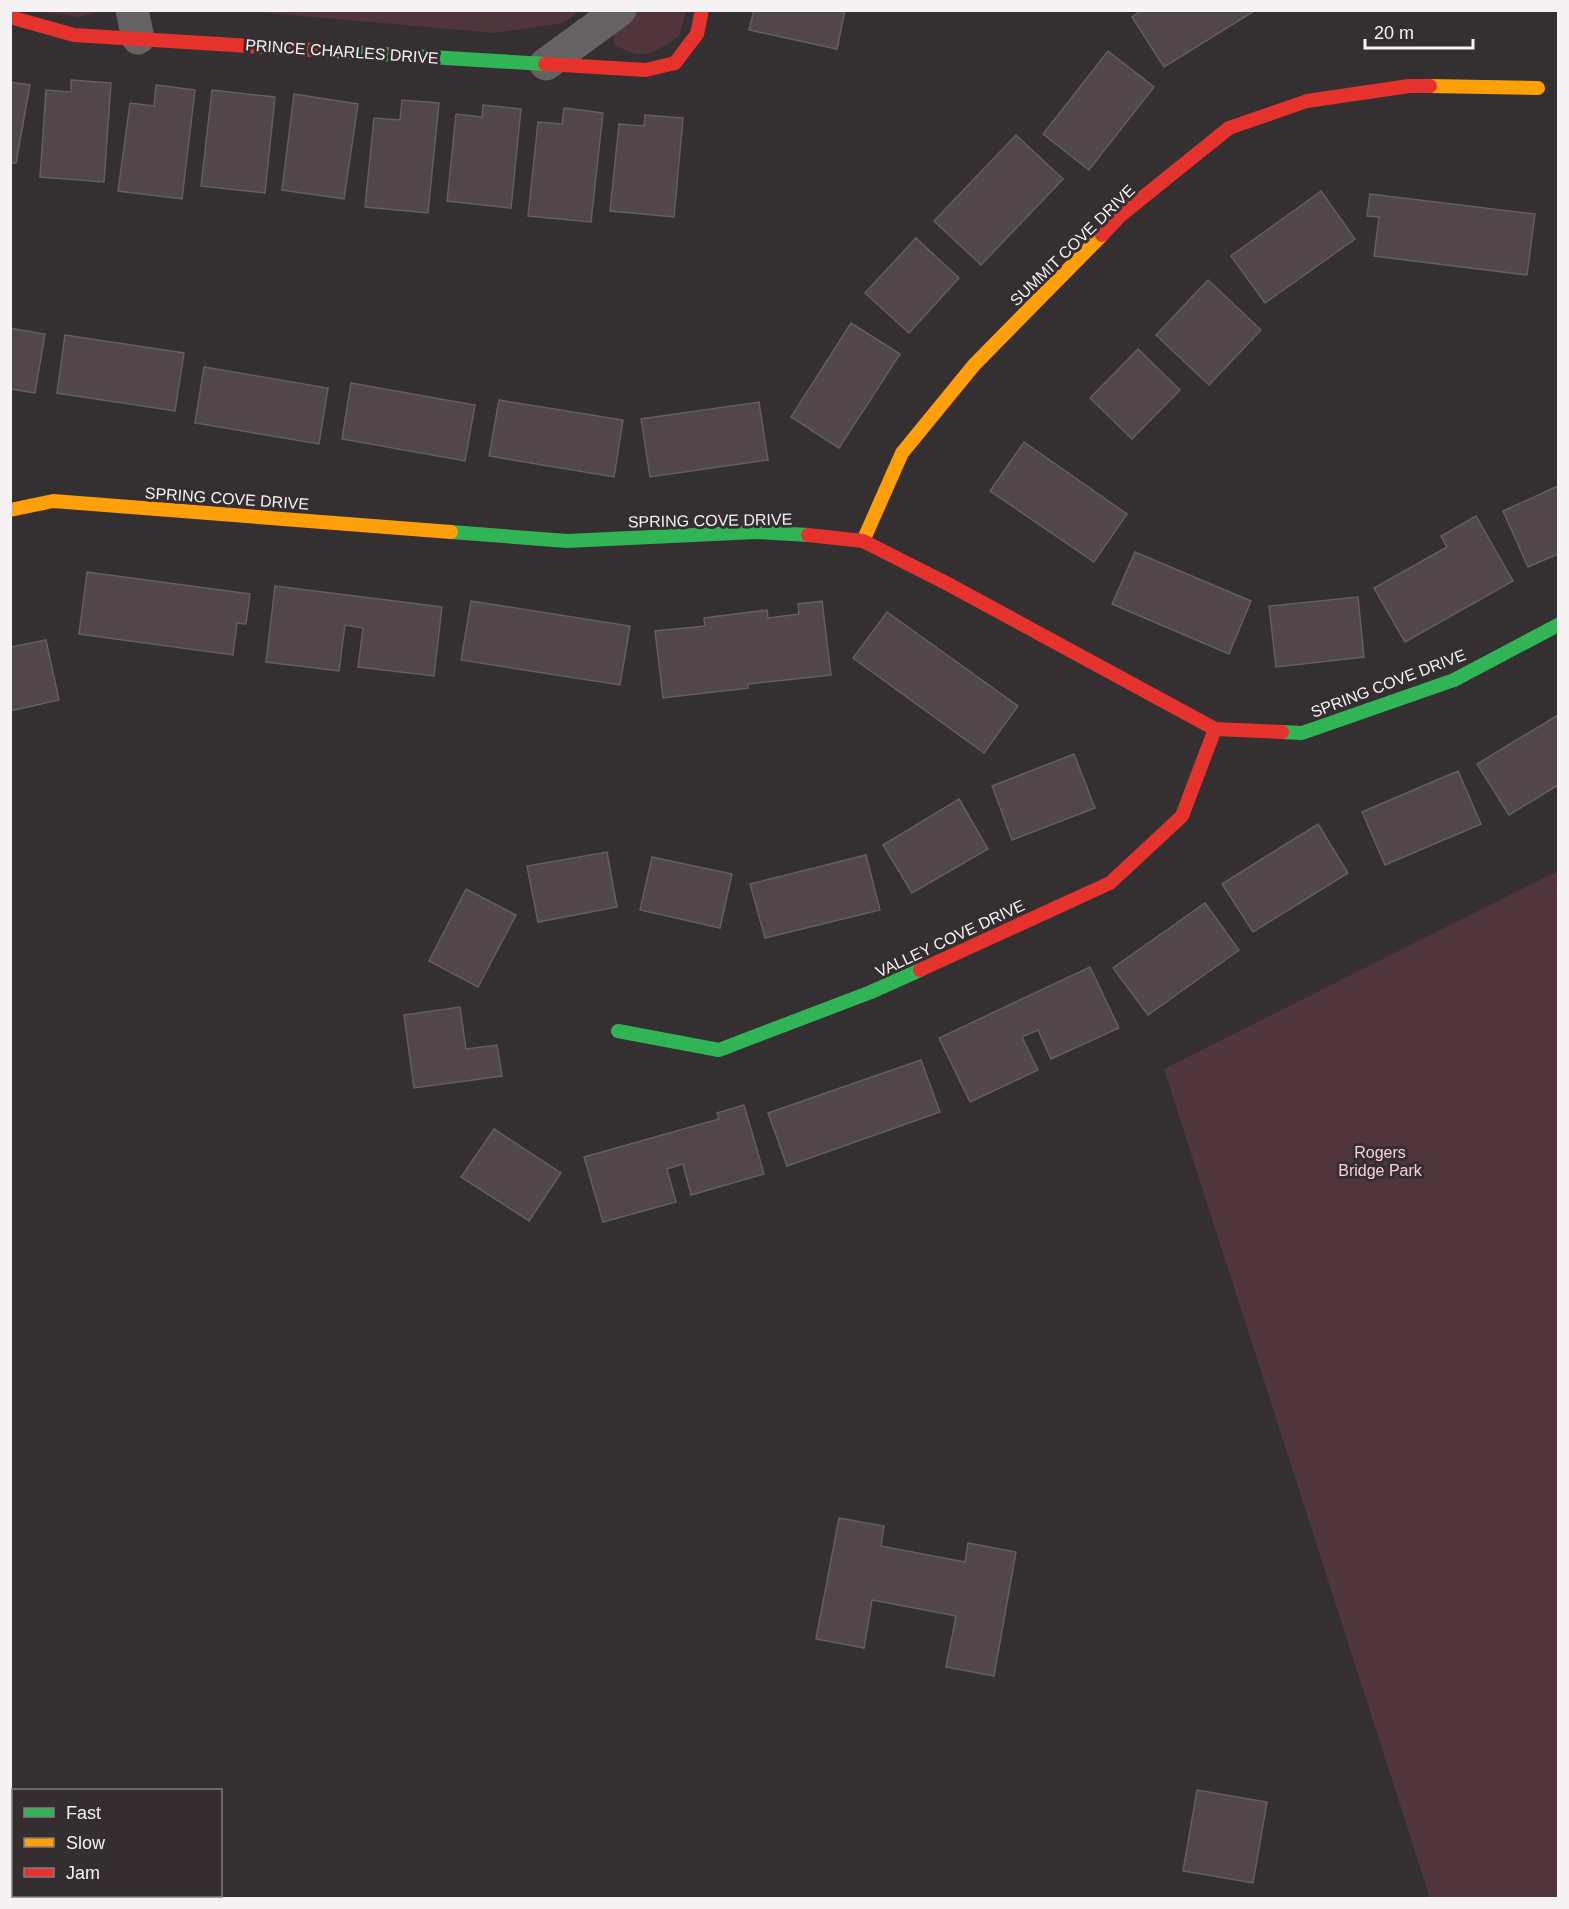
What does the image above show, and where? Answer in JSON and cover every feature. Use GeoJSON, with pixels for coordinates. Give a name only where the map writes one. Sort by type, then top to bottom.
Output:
{"type":"FeatureCollection","features":[{"type":"Feature","properties":{"kind":"street"},"geometry":{"type":"LineString","coordinates":[[546,64],[620,10]]}},
{"type":"Feature","properties":{"kind":"street","name":"PRINCE CHARLES DRIVE"},"geometry":{"type":"LineString","coordinates":[[10,17],[74,34],[135,24],[546,64],[646,70],[675,63],[697,34],[702,10]]}},
{"type":"Feature","properties":{"kind":"street","name":"SUMMIT COVE DRIVE"},"geometry":{"type":"LineString","coordinates":[[863,541],[902,453],[974,365],[1121,215],[1229,129],[1307,101],[1409,86],[1538,88]]}},
{"type":"Feature","properties":{"kind":"street","name":"SPRING COVE DRIVE"},"geometry":{"type":"LineString","coordinates":[[10,510],[53,501],[567,541],[756,532],[817,535],[863,541],[946,583],[1215,729],[1302,733],[1454,680],[1558,625]]}},
{"type":"Feature","properties":{"kind":"street","name":"VALLEY COVE DRIVE"},"geometry":{"type":"LineString","coordinates":[[618,1031],[718,1050],[871,992],[1110,883],[1182,816],[1215,729]]}},
{"type":"Feature","properties":{"kind":"green space"},"geometry":{"type":"Polygon","coordinates":[[[36,11],[102,11],[79,17],[36,11]]]}},
{"type":"Feature","properties":{"kind":"green space"},"geometry":{"type":"Polygon","coordinates":[[[246,11],[580,11],[563,23],[495,33],[246,11]]]}},
{"type":"Feature","properties":{"kind":"green space"},"geometry":{"type":"Polygon","coordinates":[[[638,11],[686,11],[679,36],[647,54],[633,53],[614,44],[613,32],[638,11]]]}},
{"type":"Feature","properties":{"kind":"green space","name":"Rogers Bridge Park"},"geometry":{"type":"Polygon","coordinates":[[[1558,871],[1558,1898],[1430,1898],[1164,1069],[1558,871]]]}},
{"type":"Feature","properties":{"kind":"building"},"geometry":{"type":"Polygon","coordinates":[[[754,10],[845,10],[837,49],[749,30],[754,10]]]}},
{"type":"Feature","properties":{"kind":"building"},"geometry":{"type":"Polygon","coordinates":[[[1142,10],[1256,10],[1164,67],[1132,17],[1142,10]]]}},
{"type":"Feature","properties":{"kind":"building"},"geometry":{"type":"Polygon","coordinates":[[[1108,51],[1154,87],[1089,170],[1043,134],[1108,51]]]}},
{"type":"Feature","properties":{"kind":"building"},"geometry":{"type":"Polygon","coordinates":[[[71,80],[111,83],[104,182],[40,177],[46,90],[71,92],[71,80]]]}},
{"type":"Feature","properties":{"kind":"building"},"geometry":{"type":"Polygon","coordinates":[[[10,82],[30,85],[16,163],[10,163],[10,82]]]}},
{"type":"Feature","properties":{"kind":"building"},"geometry":{"type":"Polygon","coordinates":[[[156,85],[195,90],[182,199],[118,191],[130,103],[154,106],[156,85]]]}},
{"type":"Feature","properties":{"kind":"building"},"geometry":{"type":"Polygon","coordinates":[[[212,90],[275,97],[265,193],[201,186],[212,90]]]}},
{"type":"Feature","properties":{"kind":"building"},"geometry":{"type":"Polygon","coordinates":[[[294,94],[358,104],[344,199],[282,190],[294,94]]]}},
{"type":"Feature","properties":{"kind":"building"},"geometry":{"type":"Polygon","coordinates":[[[402,100],[439,103],[428,213],[365,207],[374,118],[400,120],[402,100]]]}},
{"type":"Feature","properties":{"kind":"building"},"geometry":{"type":"Polygon","coordinates":[[[483,105],[521,109],[511,208],[447,201],[456,114],[482,117],[483,105]]]}},
{"type":"Feature","properties":{"kind":"building"},"geometry":{"type":"Polygon","coordinates":[[[564,108],[603,113],[591,222],[528,216],[538,122],[562,124],[564,108]]]}},
{"type":"Feature","properties":{"kind":"building"},"geometry":{"type":"Polygon","coordinates":[[[645,115],[683,118],[674,217],[610,211],[619,124],[644,126],[645,115]]]}},
{"type":"Feature","properties":{"kind":"building"},"geometry":{"type":"Polygon","coordinates":[[[1016,135],[1063,179],[981,265],[934,221],[1016,135]]]}},
{"type":"Feature","properties":{"kind":"building"},"geometry":{"type":"Polygon","coordinates":[[[1321,191],[1355,239],[1265,303],[1231,256],[1321,191]]]}},
{"type":"Feature","properties":{"kind":"building"},"geometry":{"type":"Polygon","coordinates":[[[1370,194],[1535,214],[1527,275],[1374,256],[1379,217],[1367,216],[1370,194]]]}},
{"type":"Feature","properties":{"kind":"building"},"geometry":{"type":"Polygon","coordinates":[[[916,238],[959,278],[909,333],[865,293],[916,238]]]}},
{"type":"Feature","properties":{"kind":"building"},"geometry":{"type":"Polygon","coordinates":[[[1208,280],[1261,330],[1209,385],[1156,335],[1208,280]]]}},
{"type":"Feature","properties":{"kind":"building"},"geometry":{"type":"Polygon","coordinates":[[[851,323],[900,354],[839,448],[791,417],[851,323]]]}},
{"type":"Feature","properties":{"kind":"building"},"geometry":{"type":"Polygon","coordinates":[[[10,328],[45,334],[35,393],[10,389],[10,328]]]}},
{"type":"Feature","properties":{"kind":"building"},"geometry":{"type":"Polygon","coordinates":[[[65,335],[184,353],[175,411],[57,393],[65,335]]]}},
{"type":"Feature","properties":{"kind":"building"},"geometry":{"type":"Polygon","coordinates":[[[1138,349],[1180,390],[1132,439],[1090,398],[1138,349]]]}},
{"type":"Feature","properties":{"kind":"building"},"geometry":{"type":"Polygon","coordinates":[[[204,367],[328,388],[319,444],[195,423],[204,367]]]}},
{"type":"Feature","properties":{"kind":"building"},"geometry":{"type":"Polygon","coordinates":[[[351,383],[475,405],[465,461],[342,439],[351,383]]]}},
{"type":"Feature","properties":{"kind":"building"},"geometry":{"type":"Polygon","coordinates":[[[499,400],[623,420],[614,477],[489,456],[499,400]]]}},
{"type":"Feature","properties":{"kind":"building"},"geometry":{"type":"Polygon","coordinates":[[[759,402],[768,460],[650,477],[641,419],[759,402]]]}},
{"type":"Feature","properties":{"kind":"building"},"geometry":{"type":"Polygon","coordinates":[[[1024,442],[1127,514],[1094,562],[990,491],[1024,442]]]}},
{"type":"Feature","properties":{"kind":"building"},"geometry":{"type":"Polygon","coordinates":[[[1558,486],[1558,554],[1528,567],[1503,511],[1558,486]]]}},
{"type":"Feature","properties":{"kind":"building"},"geometry":{"type":"Polygon","coordinates":[[[1476,516],[1513,581],[1405,642],[1374,588],[1447,547],[1441,536],[1476,516]]]}},
{"type":"Feature","properties":{"kind":"building"},"geometry":{"type":"Polygon","coordinates":[[[1135,552],[1251,601],[1229,654],[1112,604],[1135,552]]]}},
{"type":"Feature","properties":{"kind":"building"},"geometry":{"type":"Polygon","coordinates":[[[87,572],[250,594],[246,624],[237,623],[233,655],[79,634],[87,572]]]}},
{"type":"Feature","properties":{"kind":"building"},"geometry":{"type":"Polygon","coordinates":[[[275,586],[442,607],[434,676],[358,667],[363,628],[345,625],[339,671],[266,662],[275,586]]]}},
{"type":"Feature","properties":{"kind":"building"},"geometry":{"type":"Polygon","coordinates":[[[1358,597],[1364,657],[1276,667],[1269,606],[1358,597]]]}},
{"type":"Feature","properties":{"kind":"building"},"geometry":{"type":"Polygon","coordinates":[[[471,601],[630,626],[620,685],[461,660],[471,601]]]}},
{"type":"Feature","properties":{"kind":"building"},"geometry":{"type":"Polygon","coordinates":[[[822,601],[831,675],[748,684],[748,688],[663,698],[655,631],[705,626],[704,618],[767,610],[768,618],[799,614],[798,604],[822,601]]]}},
{"type":"Feature","properties":{"kind":"building"},"geometry":{"type":"Polygon","coordinates":[[[887,612],[1018,706],[984,753],[853,658],[887,612]]]}},
{"type":"Feature","properties":{"kind":"building"},"geometry":{"type":"Polygon","coordinates":[[[46,640],[59,700],[10,711],[10,647],[46,640]]]}},
{"type":"Feature","properties":{"kind":"building"},"geometry":{"type":"Polygon","coordinates":[[[1558,715],[1558,785],[1509,815],[1477,764],[1558,715]]]}},
{"type":"Feature","properties":{"kind":"building"},"geometry":{"type":"Polygon","coordinates":[[[1074,754],[1095,808],[1012,840],[992,786],[1074,754]]]}},
{"type":"Feature","properties":{"kind":"building"},"geometry":{"type":"Polygon","coordinates":[[[1458,771],[1481,824],[1385,865],[1362,812],[1458,771]]]}},
{"type":"Feature","properties":{"kind":"building"},"geometry":{"type":"Polygon","coordinates":[[[959,799],[988,849],[912,893],[883,845],[959,799]]]}},
{"type":"Feature","properties":{"kind":"building"},"geometry":{"type":"Polygon","coordinates":[[[1318,824],[1348,873],[1253,932],[1222,884],[1318,824]]]}},
{"type":"Feature","properties":{"kind":"building"},"geometry":{"type":"Polygon","coordinates":[[[607,852],[617,907],[538,922],[527,866],[607,852]]]}},
{"type":"Feature","properties":{"kind":"building"},"geometry":{"type":"Polygon","coordinates":[[[866,855],[880,910],[765,938],[750,884],[866,855]]]}},
{"type":"Feature","properties":{"kind":"building"},"geometry":{"type":"Polygon","coordinates":[[[652,857],[732,874],[720,928],[640,910],[652,857]]]}},
{"type":"Feature","properties":{"kind":"building"},"geometry":{"type":"Polygon","coordinates":[[[466,889],[516,915],[478,987],[429,961],[466,889]]]}},
{"type":"Feature","properties":{"kind":"building"},"geometry":{"type":"Polygon","coordinates":[[[1205,903],[1239,950],[1148,1015],[1113,968],[1205,903]]]}},
{"type":"Feature","properties":{"kind":"building"},"geometry":{"type":"Polygon","coordinates":[[[1090,967],[1119,1028],[1051,1059],[1038,1030],[1022,1037],[1038,1070],[970,1102],[939,1038],[1090,967]]]}},
{"type":"Feature","properties":{"kind":"building"},"geometry":{"type":"Polygon","coordinates":[[[460,1007],[466,1049],[497,1045],[502,1076],[414,1088],[404,1015],[460,1007]]]}},
{"type":"Feature","properties":{"kind":"building"},"geometry":{"type":"Polygon","coordinates":[[[921,1060],[940,1112],[787,1166],[768,1113],[921,1060]]]}},
{"type":"Feature","properties":{"kind":"building"},"geometry":{"type":"Polygon","coordinates":[[[744,1105],[764,1174],[691,1195],[683,1164],[667,1169],[676,1202],[603,1222],[584,1157],[719,1119],[717,1113],[744,1105]]]}},
{"type":"Feature","properties":{"kind":"building"},"geometry":{"type":"Polygon","coordinates":[[[494,1129],[561,1173],[529,1221],[461,1177],[494,1129]]]}},
{"type":"Feature","properties":{"kind":"building"},"geometry":{"type":"Polygon","coordinates":[[[839,1518],[884,1526],[881,1546],[965,1562],[968,1543],[1016,1552],[994,1676],[946,1667],[956,1616],[872,1600],[864,1648],[816,1639],[839,1518]]]}},
{"type":"Feature","properties":{"kind":"building"},"geometry":{"type":"Polygon","coordinates":[[[1197,1790],[1267,1802],[1253,1883],[1183,1871],[1197,1790]]]}},
{"type":"Feature","properties":{"kind":"traffic: fast"},"geometry":{"type":"LineString","coordinates":[[314,50],[545,64]]}},
{"type":"Feature","properties":{"kind":"traffic: fast"},"geometry":{"type":"LineString","coordinates":[[451,532],[567,541],[756,532],[808,535]]}},
{"type":"Feature","properties":{"kind":"traffic: fast"},"geometry":{"type":"LineString","coordinates":[[1282,732],[1302,733],[1454,680],[1558,625]]}},
{"type":"Feature","properties":{"kind":"traffic: fast"},"geometry":{"type":"LineString","coordinates":[[618,1031],[719,1050],[871,992],[920,970]]}},
{"type":"Feature","properties":{"kind":"traffic: slow"},"geometry":{"type":"LineString","coordinates":[[1430,86],[1538,88]]}},
{"type":"Feature","properties":{"kind":"traffic: slow"},"geometry":{"type":"LineString","coordinates":[[863,541],[902,453],[974,365],[1102,235]]}},
{"type":"Feature","properties":{"kind":"traffic: slow"},"geometry":{"type":"LineString","coordinates":[[10,510],[53,501],[451,532]]}},
{"type":"Feature","properties":{"kind":"traffic: jam"},"geometry":{"type":"LineString","coordinates":[[545,64],[646,70],[675,63],[697,34],[702,10]]}},
{"type":"Feature","properties":{"kind":"traffic: jam"},"geometry":{"type":"LineString","coordinates":[[10,17],[74,35],[314,50]]}},
{"type":"Feature","properties":{"kind":"traffic: jam"},"geometry":{"type":"LineString","coordinates":[[1102,235],[1121,215],[1229,128],[1307,101],[1409,86],[1430,86]]}},
{"type":"Feature","properties":{"kind":"traffic: jam"},"geometry":{"type":"LineString","coordinates":[[808,535],[863,541],[946,583],[1215,729],[1282,732]]}},
{"type":"Feature","properties":{"kind":"traffic: jam"},"geometry":{"type":"LineString","coordinates":[[920,970],[1110,883],[1182,816],[1215,729]]}}]}
